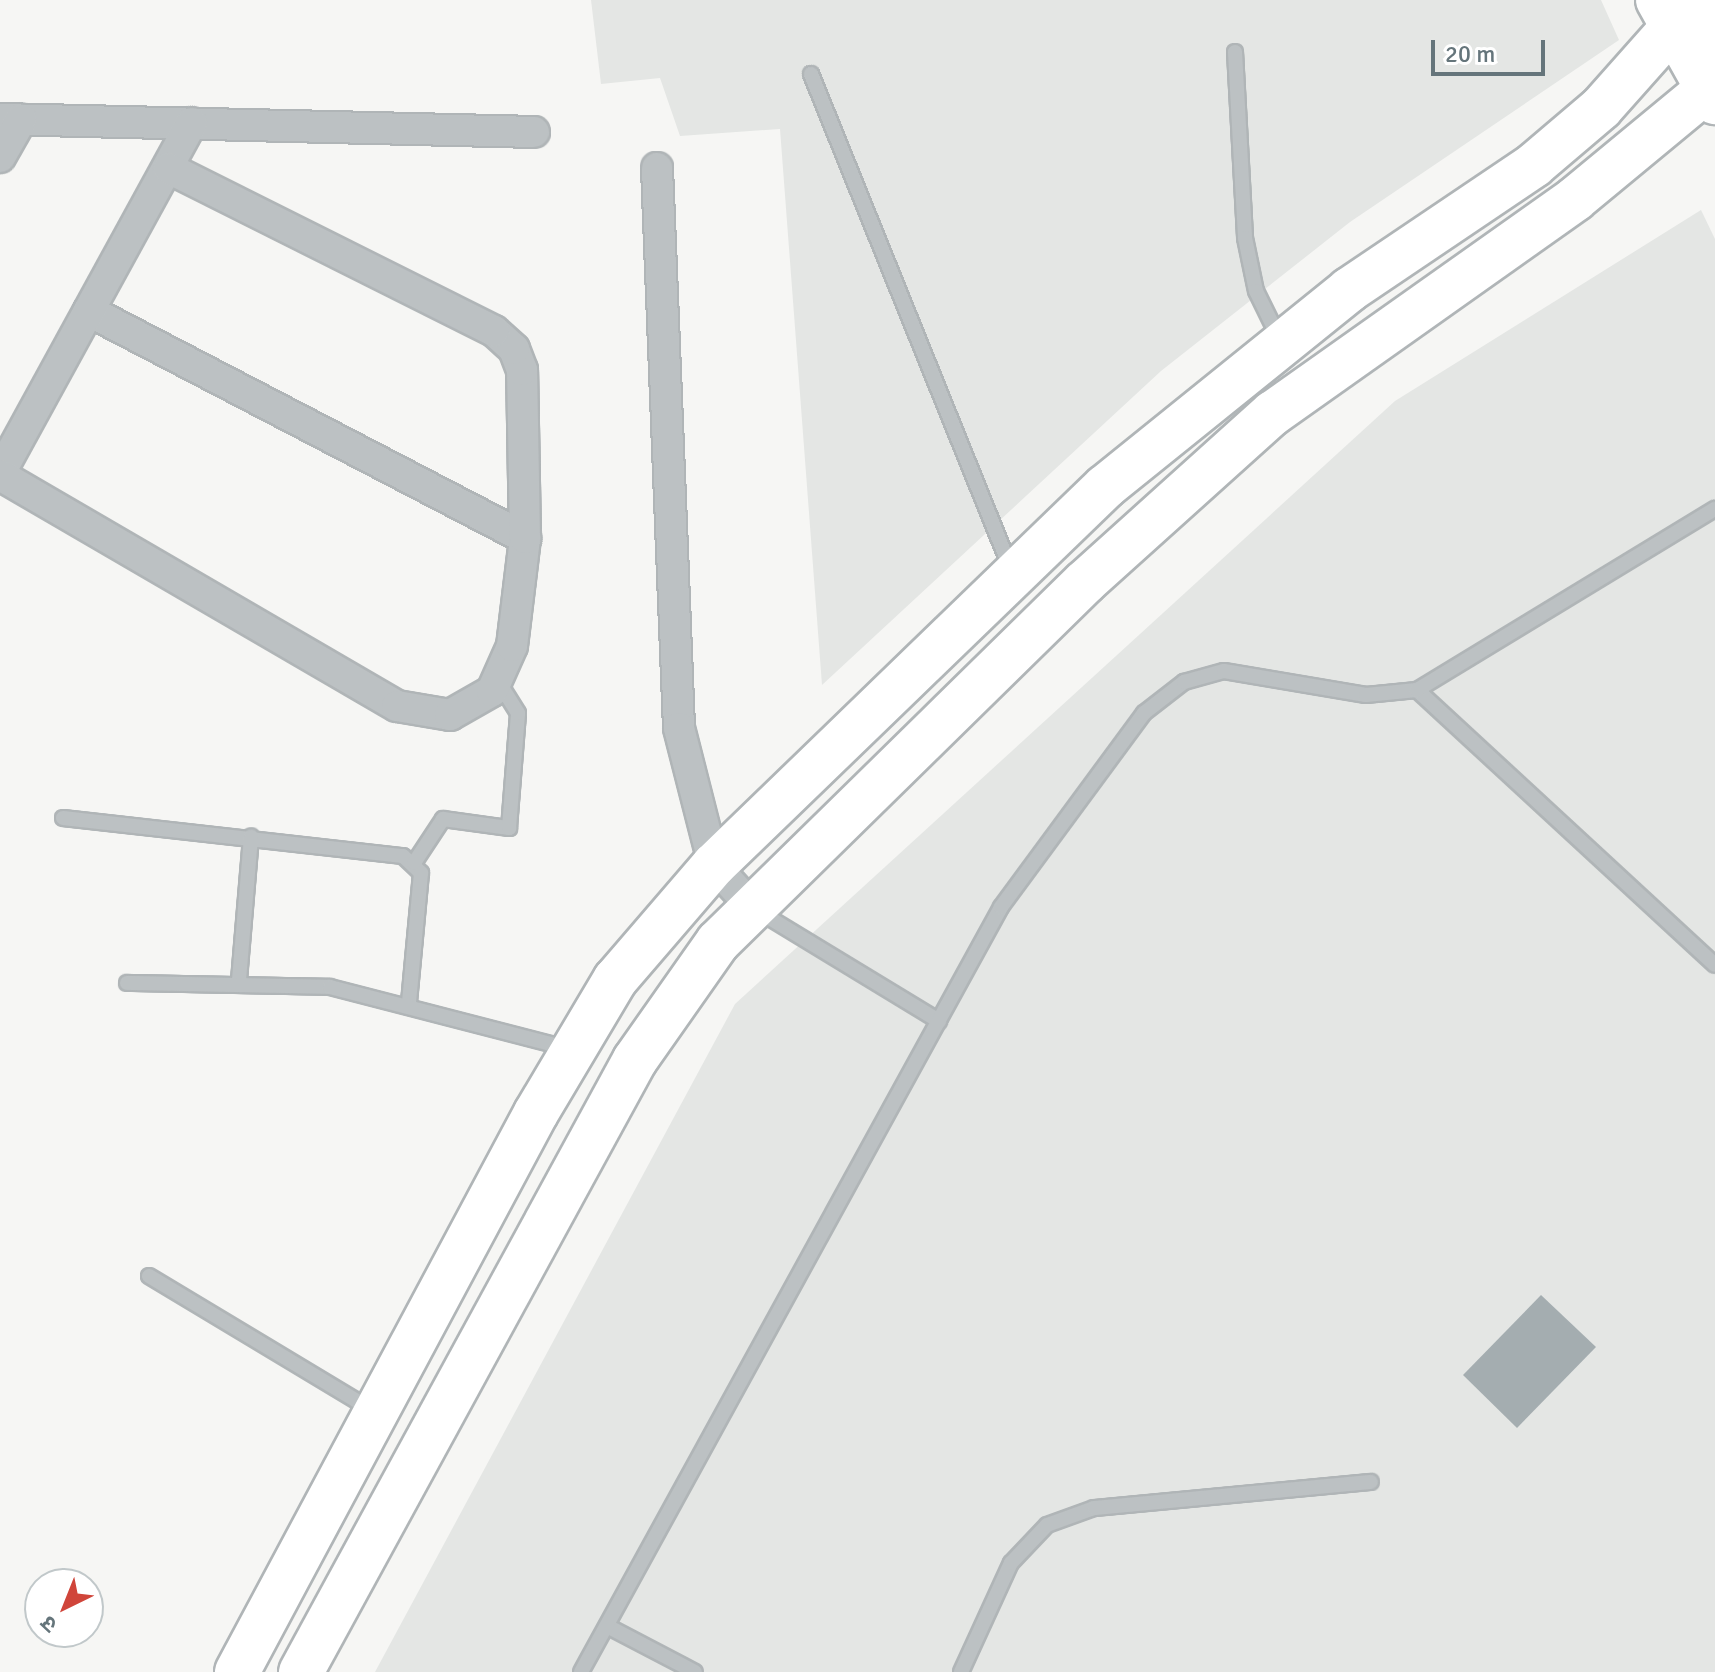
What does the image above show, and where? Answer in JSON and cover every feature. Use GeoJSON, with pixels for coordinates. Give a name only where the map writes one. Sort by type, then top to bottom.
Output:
{"type":"FeatureCollection","features":[{"type":"Feature","properties":{"kind":"main road"},"geometry":{"type":"LineString","coordinates":[[301,1672],[635,1060],[718,942],[1085,582],[1273,413],[1575,199],[1713,81],[1685,6]]}},
{"type":"Feature","properties":{"kind":"main road"},"geometry":{"type":"LineString","coordinates":[[237,1672],[615,980],[714,865],[1013,573],[1281,342],[1534,165],[1601,108],[1685,6]]}},
{"type":"Feature","properties":{"kind":"street"},"geometry":{"type":"LineString","coordinates":[[0,157],[10,119],[534,132]]}},
{"type":"Feature","properties":{"kind":"street"},"geometry":{"type":"LineString","coordinates":[[168,168],[494,331],[514,349],[522,370],[525,538],[512,646],[492,691],[450,715],[397,706],[0,474],[192,123]]}},
{"type":"Feature","properties":{"kind":"street"},"geometry":{"type":"LineString","coordinates":[[657,168],[679,728],[714,865],[753,908]]}},
{"type":"Feature","properties":{"kind":"street"},"geometry":{"type":"LineString","coordinates":[[89,311],[525,538]]}},
{"type":"Feature","properties":{"kind":"lane"},"geometry":{"type":"LineString","coordinates":[[1235,52],[1245,238],[1256,291],[1281,342]]}},
{"type":"Feature","properties":{"kind":"lane"},"geometry":{"type":"LineString","coordinates":[[811,74],[1013,573]]}},
{"type":"Feature","properties":{"kind":"lane"},"geometry":{"type":"LineString","coordinates":[[581,1672],[1001,907],[1144,713],[1184,682],[1224,671],[1366,695],[1417,690],[1715,509]]}},
{"type":"Feature","properties":{"kind":"lane"},"geometry":{"type":"LineString","coordinates":[[414,863],[443,819],[509,828],[518,713],[497,680]]}},
{"type":"Feature","properties":{"kind":"lane"},"geometry":{"type":"LineString","coordinates":[[1417,690],[1715,965]]}},
{"type":"Feature","properties":{"kind":"lane"},"geometry":{"type":"LineString","coordinates":[[63,818],[403,856],[414,863],[421,873],[409,1003]]}},
{"type":"Feature","properties":{"kind":"lane"},"geometry":{"type":"LineString","coordinates":[[239,980],[251,837]]}},
{"type":"Feature","properties":{"kind":"lane"},"geometry":{"type":"LineString","coordinates":[[753,908],[939,1021]]}},
{"type":"Feature","properties":{"kind":"lane"},"geometry":{"type":"LineString","coordinates":[[127,983],[239,980],[409,1003],[574,1051]]}},
{"type":"Feature","properties":{"kind":"lane"},"geometry":{"type":"LineString","coordinates":[[149,1276],[376,1413]]}},
{"type":"Feature","properties":{"kind":"lane"},"geometry":{"type":"LineString","coordinates":[[961,1672],[1011,1563],[1047,1525],[1094,1508],[1371,1482]]}},
{"type":"Feature","properties":{"kind":"lane"},"geometry":{"type":"LineString","coordinates":[[607,1626],[695,1672]]}},
{"type":"Feature","properties":{"kind":"shaded area"},"geometry":{"type":"Polygon","coordinates":[[[591,0],[1601,0],[1619,40],[1350,222],[1161,371],[822,685],[780,129],[680,136],[660,78],[601,84],[591,0]]]}},
{"type":"Feature","properties":{"kind":"shaded area"},"geometry":{"type":"Polygon","coordinates":[[[1701,210],[1715,239],[1715,1672],[375,1672],[735,1004],[1395,401],[1701,210]]]}},
{"type":"Feature","properties":{"kind":"building"},"geometry":{"type":"Polygon","coordinates":[[[1541,1295],[1596,1347],[1517,1428],[1463,1375],[1541,1295]]]}}]}
